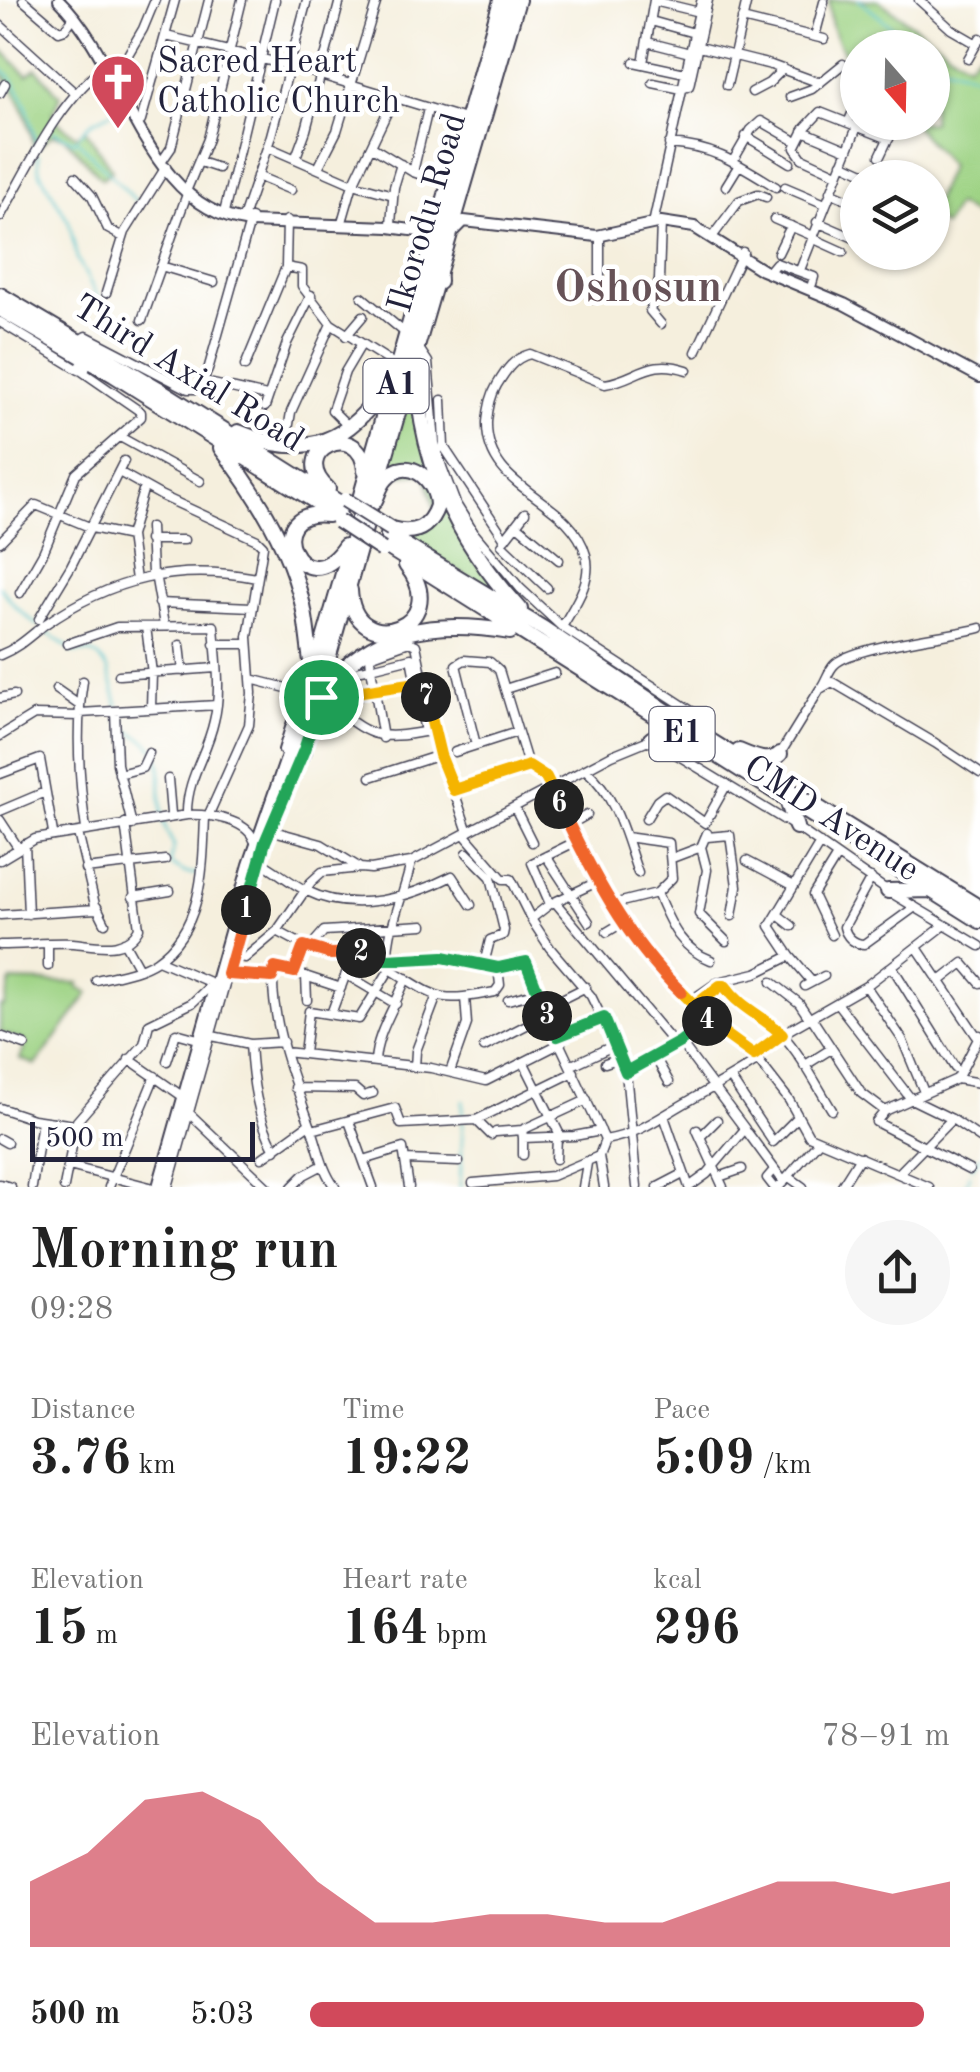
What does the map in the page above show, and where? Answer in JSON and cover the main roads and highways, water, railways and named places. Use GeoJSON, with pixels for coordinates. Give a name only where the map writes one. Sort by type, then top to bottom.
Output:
{"type":"FeatureCollection","features":[{"type":"Feature","properties":{"kind":"highway","name":"Ikorodu Road"},"geometry":{"type":"LineString","coordinates":[[160,1187],[514,0]]}},
{"type":"Feature","properties":{"kind":"highway"},"geometry":{"type":"LineString","coordinates":[[420,278],[434,262]]}},
{"type":"Feature","properties":{"kind":"highway"},"geometry":{"type":"LineString","coordinates":[[434,262],[439,282]]}},
{"type":"Feature","properties":{"kind":"highway","name":"Third Axial Road"},"geometry":{"type":"LineString","coordinates":[[0,295],[82,364],[195,412],[339,512]]}},
{"type":"Feature","properties":{"kind":"highway","name":"Third Axial Road"},"geometry":{"type":"LineString","coordinates":[[0,309],[82,364],[339,512]]}},
{"type":"Feature","properties":{"kind":"highway"},"geometry":{"type":"LineString","coordinates":[[419,355],[420,424],[442,486],[478,556],[521,609],[544,629]]}},
{"type":"Feature","properties":{"kind":"highway"},"geometry":{"type":"LineString","coordinates":[[224,426],[283,444],[318,442],[351,428],[370,410],[390,381]]}},
{"type":"Feature","properties":{"kind":"highway"},"geometry":{"type":"LineString","coordinates":[[195,412],[328,490]]}},
{"type":"Feature","properties":{"kind":"highway"},"geometry":{"type":"LineString","coordinates":[[200,430],[250,486],[280,540],[302,600],[311,660]]}},
{"type":"Feature","properties":{"kind":"highway"},"geometry":{"type":"LineString","coordinates":[[339,512],[317,477],[319,452],[341,442],[362,455],[365,470]]}},
{"type":"Feature","properties":{"kind":"highway"},"geometry":{"type":"LineString","coordinates":[[220,448],[521,609]]}},
{"type":"Feature","properties":{"kind":"highway"},"geometry":{"type":"LineString","coordinates":[[374,502],[382,484],[395,472],[417,472],[433,486],[437,506],[426,526],[386,540]]}},
{"type":"Feature","properties":{"kind":"highway"},"geometry":{"type":"LineString","coordinates":[[339,512],[305,516],[292,526],[290,541],[295,556],[308,566],[320,567],[334,561],[345,546]]}},
{"type":"Feature","properties":{"kind":"highway"},"geometry":{"type":"LineString","coordinates":[[350,590],[354,610],[369,628],[390,631],[404,626],[414,616],[421,599],[416,579],[386,540]]}},
{"type":"Feature","properties":{"kind":"highway","name":"E1"},"geometry":{"type":"LineString","coordinates":[[386,540],[699,722],[709,740],[812,802],[980,921]]}},
{"type":"Feature","properties":{"kind":"highway","name":"E1"},"geometry":{"type":"LineString","coordinates":[[386,540],[531,640],[788,802],[980,907]]}},
{"type":"Feature","properties":{"kind":"highway"},"geometry":{"type":"LineString","coordinates":[[406,565],[510,632]]}},
{"type":"Feature","properties":{"kind":"highway"},"geometry":{"type":"LineString","coordinates":[[324,698],[340,670],[431,627],[471,625],[531,640]]}},
{"type":"Feature","properties":{"kind":"highway"},"geometry":{"type":"LineString","coordinates":[[652,739],[666,730],[662,721]]}},
{"type":"Feature","properties":{"kind":"highway"},"geometry":{"type":"LineString","coordinates":[[709,740],[765,759],[781,756],[786,777],[812,802]]}},
{"type":"Feature","properties":{"kind":"highway"},"geometry":{"type":"LineString","coordinates":[[284,750],[286,773]]}},
{"type":"Feature","properties":{"kind":"highway"},"geometry":{"type":"LineString","coordinates":[[286,773],[304,750]]}},
{"type":"Feature","properties":{"kind":"highway","name":"Ikorodu Road"},"geometry":{"type":"LineString","coordinates":[[160,1187],[262,828],[286,773]]}},
{"type":"Feature","properties":{"kind":"highway"},"geometry":{"type":"LineString","coordinates":[[788,802],[796,827]]}},
{"type":"Feature","properties":{"kind":"highway"},"geometry":{"type":"LineString","coordinates":[[831,815],[882,838],[960,887],[980,907]]}},
{"type":"Feature","properties":{"kind":"highway"},"geometry":{"type":"LineString","coordinates":[[888,890],[906,903],[934,892]]}},
{"type":"Feature","properties":{"kind":"main road"},"geometry":{"type":"LineString","coordinates":[[62,0],[142,121],[164,162]]}},
{"type":"Feature","properties":{"kind":"main road"},"geometry":{"type":"LineString","coordinates":[[62,0],[109,69],[164,162],[188,192],[214,212],[247,220],[434,230]]}},
{"type":"Feature","properties":{"kind":"main road","name":"Ikorodu Road"},"geometry":{"type":"LineString","coordinates":[[284,750],[499,0]]}},
{"type":"Feature","properties":{"kind":"main road","name":"Ikorodu Road"},"geometry":{"type":"LineString","coordinates":[[304,750],[324,698],[350,590],[461,207],[514,0]]}},
{"type":"Feature","properties":{"kind":"main road"},"geometry":{"type":"LineString","coordinates":[[188,192],[224,213],[247,220]]}},
{"type":"Feature","properties":{"kind":"main road"},"geometry":{"type":"LineString","coordinates":[[461,207],[464,215],[470,217],[583,229],[683,219],[715,232],[762,270],[806,280]]}},
{"type":"Feature","properties":{"kind":"main road"},"geometry":{"type":"LineString","coordinates":[[287,222],[391,224],[434,230]]}},
{"type":"Feature","properties":{"kind":"main road"},"geometry":{"type":"LineString","coordinates":[[452,235],[458,224],[468,222],[600,235],[656,222],[682,224],[707,232],[770,269],[806,280],[870,310],[980,374]]}},
{"type":"Feature","properties":{"kind":"waterway"},"geometry":{"type":"LineString","coordinates":[[859,0],[896,30]]}},
{"type":"Feature","properties":{"kind":"waterway"},"geometry":{"type":"LineString","coordinates":[[0,67],[21,93],[37,147]]}},
{"type":"Feature","properties":{"kind":"waterway"},"geometry":{"type":"LineString","coordinates":[[950,68],[980,77]]}},
{"type":"Feature","properties":{"kind":"waterway"},"geometry":{"type":"LineString","coordinates":[[54,132],[74,141],[92,122],[114,111]]}},
{"type":"Feature","properties":{"kind":"waterway"},"geometry":{"type":"LineString","coordinates":[[78,141],[136,201]]}},
{"type":"Feature","properties":{"kind":"waterway"},"geometry":{"type":"LineString","coordinates":[[38,155],[39,171],[69,222],[77,258],[108,317]]}},
{"type":"Feature","properties":{"kind":"waterway"},"geometry":{"type":"LineString","coordinates":[[0,587],[37,625]]}},
{"type":"Feature","properties":{"kind":"waterway"},"geometry":{"type":"LineString","coordinates":[[44,630],[74,652],[99,657],[108,669],[118,706]]}},
{"type":"Feature","properties":{"kind":"waterway"},"geometry":{"type":"LineString","coordinates":[[119,719],[151,746],[159,761],[163,818],[174,845],[170,864],[186,873],[198,874]]}},
{"type":"Feature","properties":{"kind":"waterway"},"geometry":{"type":"LineString","coordinates":[[463,1101],[463,1117]]}},
{"type":"Feature","properties":{"kind":"waterway"},"geometry":{"type":"LineString","coordinates":[[460,1187],[463,1122]]}},
{"type":"Feature","properties":{"kind":"waterway"},"geometry":{"type":"LineString","coordinates":[[972,1167],[980,1156]]}},
{"type":"Feature","properties":{"kind":"waterway"},"geometry":{"type":"LineString","coordinates":[[965,1187],[970,1174]]}},
{"type":"Feature","properties":{"kind":"place","name":"Sacred Heart Catholic Church"},"geometry":{"type":"Point","coordinates":[118,131]}},
{"type":"Feature","properties":{"kind":"district","name":"Oshosun"},"geometry":{"type":"Point","coordinates":[638,289]}}]}
